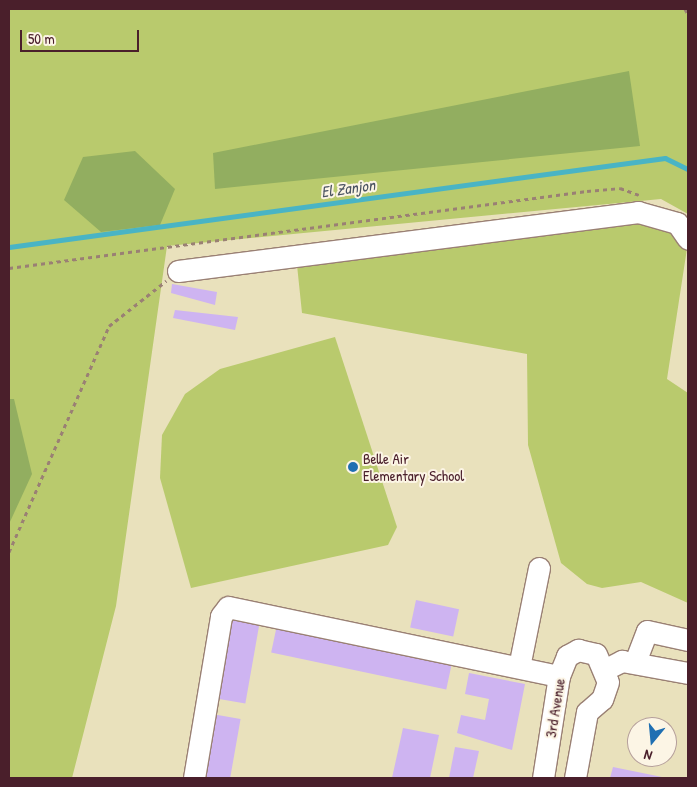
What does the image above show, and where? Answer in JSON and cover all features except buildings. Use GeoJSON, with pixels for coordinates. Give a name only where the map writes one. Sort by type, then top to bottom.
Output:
{"type":"FeatureCollection","features":[{"type":"Feature","properties":{"kind":"street"},"geometry":{"type":"LineString","coordinates":[[178,271],[638,212],[677,223],[688,240]]}},
{"type":"Feature","properties":{"kind":"street"},"geometry":{"type":"LineString","coordinates":[[518,667],[539,568]]}},
{"type":"Feature","properties":{"kind":"street"},"geometry":{"type":"LineString","coordinates":[[194,778],[221,616],[228,608],[559,676]]}},
{"type":"Feature","properties":{"kind":"street"},"geometry":{"type":"LineString","coordinates":[[635,662],[647,631],[688,640]]}},
{"type":"Feature","properties":{"kind":"street","name":"3rd Avenue"},"geometry":{"type":"LineString","coordinates":[[544,778],[559,676],[566,656],[578,650],[596,654],[606,669]]}},
{"type":"Feature","properties":{"kind":"street"},"geometry":{"type":"LineString","coordinates":[[575,778],[588,712],[602,699],[608,682],[606,669],[622,661],[688,673]]}},
{"type":"Feature","properties":{"kind":"path"},"geometry":{"type":"LineString","coordinates":[[685,9],[688,14]]}},
{"type":"Feature","properties":{"kind":"path"},"geometry":{"type":"LineString","coordinates":[[9,268],[620,188],[636,192],[649,215]]}},
{"type":"Feature","properties":{"kind":"path"},"geometry":{"type":"LineString","coordinates":[[9,552],[109,326],[178,271]]}},
{"type":"Feature","properties":{"kind":"green space"},"geometry":{"type":"Polygon","coordinates":[[[9,9],[688,9],[688,214],[661,199],[167,246],[116,606],[72,778],[9,778],[9,9]]]}},
{"type":"Feature","properties":{"kind":"green space"},"geometry":{"type":"Polygon","coordinates":[[[629,71],[640,146],[215,189],[213,153],[629,71]]]}},
{"type":"Feature","properties":{"kind":"green space"},"geometry":{"type":"Polygon","coordinates":[[[135,151],[175,189],[160,225],[101,232],[64,200],[83,157],[135,151]]]}},
{"type":"Feature","properties":{"kind":"green space"},"geometry":{"type":"Polygon","coordinates":[[[649,215],[688,242],[667,379],[688,393],[688,603],[641,582],[602,588],[587,584],[561,563],[528,445],[527,354],[302,313],[297,265],[649,215]]]}},
{"type":"Feature","properties":{"kind":"green space"},"geometry":{"type":"Polygon","coordinates":[[[335,337],[397,527],[388,545],[191,588],[160,478],[162,435],[185,394],[220,369],[335,337]]]}},
{"type":"Feature","properties":{"kind":"green space"},"geometry":{"type":"Polygon","coordinates":[[[9,399],[14,399],[32,474],[9,524],[9,399]]]}},
{"type":"Feature","properties":{"kind":"waterway","name":"El Zanjon"},"geometry":{"type":"LineString","coordinates":[[9,247],[665,158],[688,169]]}},
{"type":"Feature","properties":{"kind":"place","name":"Belle Air Elementary School"},"geometry":{"type":"Point","coordinates":[353,467]}}]}
